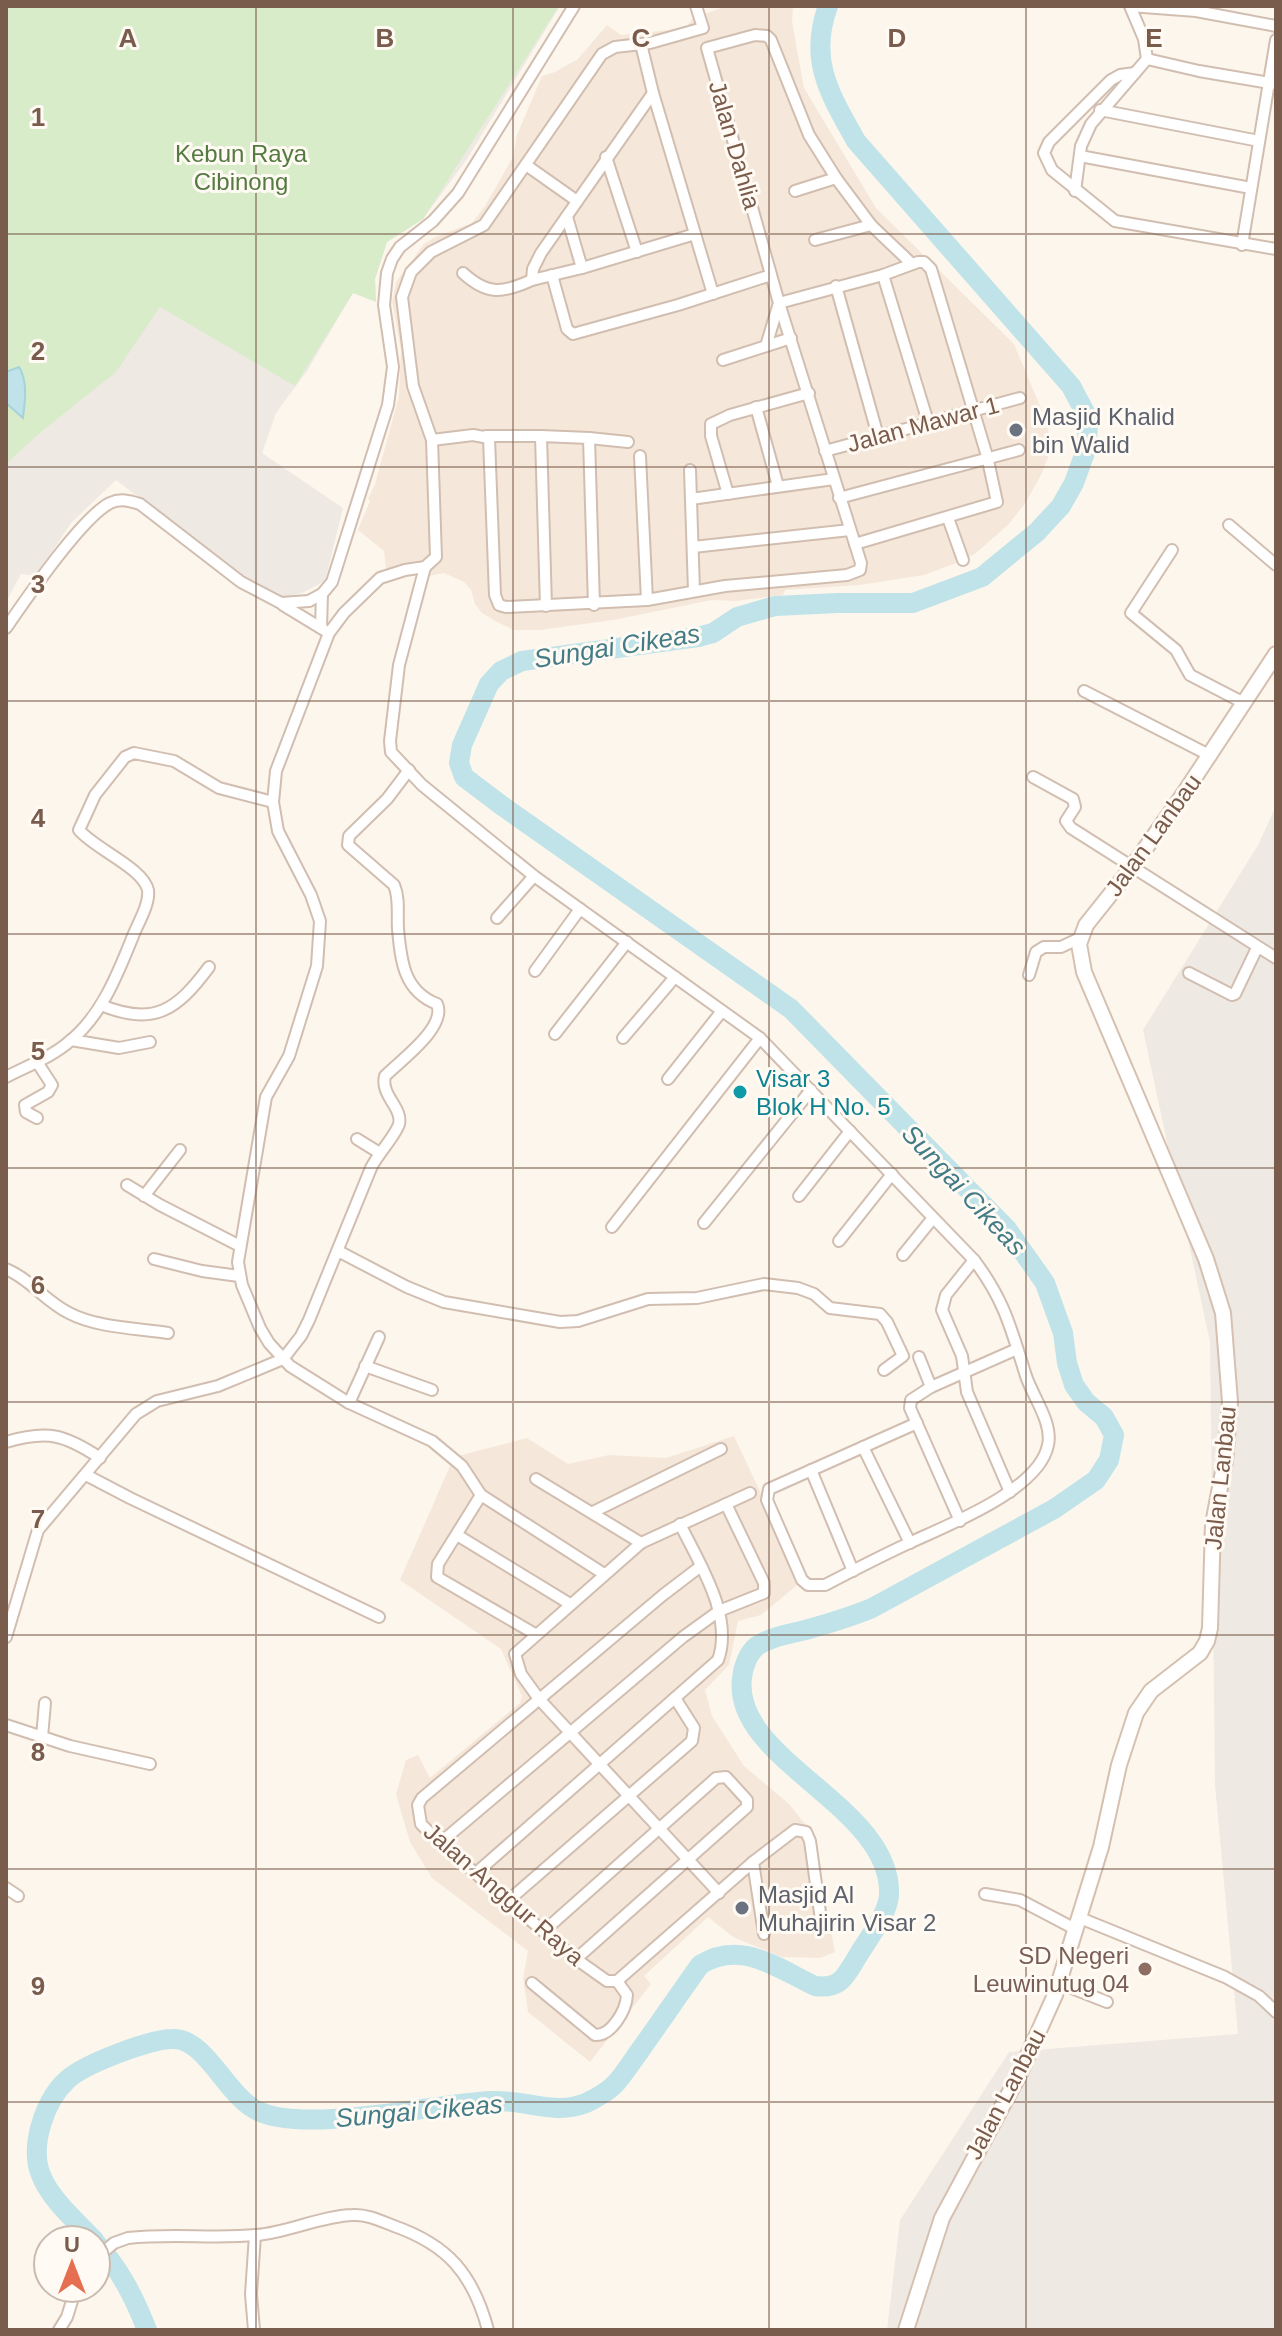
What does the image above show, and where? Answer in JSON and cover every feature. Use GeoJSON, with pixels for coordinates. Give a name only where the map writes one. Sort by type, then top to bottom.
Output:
{"type":"FeatureCollection","features":[{"type":"Feature","properties":{"kind":"street"},"geometry":{"type":"LineString","coordinates":[[281,603],[295,604],[322,594],[332,582],[388,405],[393,367],[384,305],[387,273],[392,259],[400,247],[433,221],[458,193],[574,6]]}},
{"type":"Feature","properties":{"kind":"street"},"geometry":{"type":"LineString","coordinates":[[696,6],[707,48]]}},
{"type":"Feature","properties":{"kind":"street"},"geometry":{"type":"LineString","coordinates":[[1075,191],[1085,135],[1100,110],[1147,59],[1144,39],[1130,6],[1196,11],[1276,26]]}},
{"type":"Feature","properties":{"kind":"street"},"geometry":{"type":"LineString","coordinates":[[325,630],[370,585],[390,574],[425,567],[436,557],[432,440],[413,386],[406,340],[403,291],[411,272],[431,252],[484,225],[602,54],[615,47],[641,44],[703,28]]}},
{"type":"Feature","properties":{"kind":"street","name":"Jalan Dahlia"},"geometry":{"type":"LineString","coordinates":[[694,591],[767,580],[854,574],[860,570],[861,563],[779,303],[707,48],[755,35],[767,36],[771,40],[809,135],[836,178],[871,225],[912,264],[924,262],[931,269],[973,410]]}},
{"type":"Feature","properties":{"kind":"street"},"geometry":{"type":"LineString","coordinates":[[1242,245],[1272,83],[1276,40]]}},
{"type":"Feature","properties":{"kind":"street"},"geometry":{"type":"LineString","coordinates":[[641,44],[713,294]]}},
{"type":"Feature","properties":{"kind":"street"},"geometry":{"type":"LineString","coordinates":[[1147,59],[1272,83]]}},
{"type":"Feature","properties":{"kind":"street"},"geometry":{"type":"LineString","coordinates":[[1135,73],[1111,80],[1045,147],[1046,162],[1052,170],[1115,221],[1276,249]]}},
{"type":"Feature","properties":{"kind":"street"},"geometry":{"type":"LineString","coordinates":[[532,280],[533,269],[541,253],[653,93]]}},
{"type":"Feature","properties":{"kind":"street"},"geometry":{"type":"LineString","coordinates":[[1100,110],[1259,141]]}},
{"type":"Feature","properties":{"kind":"street"},"geometry":{"type":"LineString","coordinates":[[1080,156],[1251,188]]}},
{"type":"Feature","properties":{"kind":"street"},"geometry":{"type":"LineString","coordinates":[[606,157],[637,252]]}},
{"type":"Feature","properties":{"kind":"street"},"geometry":{"type":"LineString","coordinates":[[526,165],[577,201]]}},
{"type":"Feature","properties":{"kind":"street"},"geometry":{"type":"LineString","coordinates":[[795,191],[836,178]]}},
{"type":"Feature","properties":{"kind":"street"},"geometry":{"type":"LineString","coordinates":[[567,217],[582,268]]}},
{"type":"Feature","properties":{"kind":"street"},"geometry":{"type":"LineString","coordinates":[[815,240],[871,225]]}},
{"type":"Feature","properties":{"kind":"street"},"geometry":{"type":"LineString","coordinates":[[463,273],[478,286],[506,290],[695,234]]}},
{"type":"Feature","properties":{"kind":"street"},"geometry":{"type":"LineString","coordinates":[[766,346],[779,303],[912,264]]}},
{"type":"Feature","properties":{"kind":"street"},"geometry":{"type":"LineString","coordinates":[[552,275],[567,329],[573,334],[771,275]]}},
{"type":"Feature","properties":{"kind":"street"},"geometry":{"type":"LineString","coordinates":[[883,275],[928,422]]}},
{"type":"Feature","properties":{"kind":"street"},"geometry":{"type":"LineString","coordinates":[[836,286],[878,436]]}},
{"type":"Feature","properties":{"kind":"street"},"geometry":{"type":"LineString","coordinates":[[723,360],[791,338]]}},
{"type":"Feature","properties":{"kind":"street"},"geometry":{"type":"LineString","coordinates":[[728,494],[711,436],[711,424],[730,415],[809,393]]}},
{"type":"Feature","properties":{"kind":"street","name":"Jalan Mawar 1"},"geometry":{"type":"LineString","coordinates":[[825,451],[1020,398]]}},
{"type":"Feature","properties":{"kind":"street"},"geometry":{"type":"LineString","coordinates":[[756,407],[778,486]]}},
{"type":"Feature","properties":{"kind":"street"},"geometry":{"type":"LineString","coordinates":[[855,544],[997,502],[973,410]]}},
{"type":"Feature","properties":{"kind":"street"},"geometry":{"type":"LineString","coordinates":[[432,440],[473,435],[628,442]]}},
{"type":"Feature","properties":{"kind":"street"},"geometry":{"type":"LineString","coordinates":[[486,436],[491,449],[495,587],[499,605],[594,605],[694,591],[690,470]]}},
{"type":"Feature","properties":{"kind":"street"},"geometry":{"type":"LineString","coordinates":[[541,436],[546,606]]}},
{"type":"Feature","properties":{"kind":"street"},"geometry":{"type":"LineString","coordinates":[[589,438],[594,605]]}},
{"type":"Feature","properties":{"kind":"street"},"geometry":{"type":"LineString","coordinates":[[839,498],[987,456],[1019,450]]}},
{"type":"Feature","properties":{"kind":"street"},"geometry":{"type":"LineString","coordinates":[[640,456],[647,600]]}},
{"type":"Feature","properties":{"kind":"street"},"geometry":{"type":"LineString","coordinates":[[691,499],[834,479]]}},
{"type":"Feature","properties":{"kind":"street"},"geometry":{"type":"LineString","coordinates":[[6,628],[84,525],[108,504],[120,500],[140,504],[241,582],[325,630]]}},
{"type":"Feature","properties":{"kind":"street"},"geometry":{"type":"LineString","coordinates":[[948,518],[963,560]]}},
{"type":"Feature","properties":{"kind":"street"},"geometry":{"type":"LineString","coordinates":[[1229,525],[1276,565]]}},
{"type":"Feature","properties":{"kind":"street"},"geometry":{"type":"LineString","coordinates":[[693,547],[850,530]]}},
{"type":"Feature","properties":{"kind":"street"},"geometry":{"type":"LineString","coordinates":[[1172,550],[1131,613],[1176,650],[1190,675],[1244,703]]}},
{"type":"Feature","properties":{"kind":"street"},"geometry":{"type":"LineString","coordinates":[[425,567],[399,665],[391,752],[443,803],[534,876],[760,1038],[974,1260],[1004,1305],[1048,1431],[1049,1443],[1039,1463],[1010,1492],[960,1521],[825,1585],[808,1585],[802,1580],[767,1500],[769,1489],[917,1423]]}},
{"type":"Feature","properties":{"kind":"street"},"geometry":{"type":"LineString","coordinates":[[322,594],[325,630],[303,703],[276,771],[273,802],[278,831],[316,907],[320,921],[319,952],[289,1056],[266,1097],[240,1246],[239,1276],[260,1328],[283,1359],[302,1375],[349,1403],[432,1441],[462,1466],[481,1495],[604,1574]]}},
{"type":"Feature","properties":{"kind":"street","name":"Jalan Lanbau"},"geometry":{"type":"LineString","coordinates":[[908,2323],[942,2218],[1019,2075],[1059,1983],[1101,1847],[1119,1765],[1136,1713],[1151,1691],[1191,1661],[1207,1641],[1213,1524],[1225,1461],[1230,1402],[1223,1313],[1206,1259],[1084,972],[1079,951],[1080,938],[1092,917],[1133,866],[1211,756],[1276,654]]}},
{"type":"Feature","properties":{"kind":"street"},"geometry":{"type":"LineString","coordinates":[[1084,691],[1211,756]]}},
{"type":"Feature","properties":{"kind":"street"},"geometry":{"type":"LineString","coordinates":[[6,1077],[71,1040],[101,1005],[146,905],[148,891],[137,874],[83,834],[79,826],[95,795],[125,757],[134,753],[174,761],[219,788],[273,802]]}},
{"type":"Feature","properties":{"kind":"street"},"geometry":{"type":"LineString","coordinates":[[6,1637],[38,1530],[145,1406],[218,1386],[283,1359],[305,1328],[378,1152],[400,1121],[384,1089],[385,1076],[435,1026],[440,1012],[437,1004],[416,993],[406,976],[398,930],[398,894],[394,885],[348,845],[349,836],[387,799],[409,770]]}},
{"type":"Feature","properties":{"kind":"street"},"geometry":{"type":"LineString","coordinates":[[1033,777],[1073,799],[1075,807],[1066,821],[1071,828],[1276,958]]}},
{"type":"Feature","properties":{"kind":"street"},"geometry":{"type":"LineString","coordinates":[[497,918],[534,876]]}},
{"type":"Feature","properties":{"kind":"street"},"geometry":{"type":"LineString","coordinates":[[535,971],[580,909]]}},
{"type":"Feature","properties":{"kind":"street"},"geometry":{"type":"LineString","coordinates":[[1029,975],[1036,952],[1044,947],[1061,947],[1080,938]]}},
{"type":"Feature","properties":{"kind":"street"},"geometry":{"type":"LineString","coordinates":[[555,1034],[627,942]]}},
{"type":"Feature","properties":{"kind":"street"},"geometry":{"type":"LineString","coordinates":[[1189,973],[1235,994],[1257,948]]}},
{"type":"Feature","properties":{"kind":"street"},"geometry":{"type":"LineString","coordinates":[[101,1005],[134,1016],[153,1014],[182,999],[209,967]]}},
{"type":"Feature","properties":{"kind":"street"},"geometry":{"type":"LineString","coordinates":[[623,1038],[675,977]]}},
{"type":"Feature","properties":{"kind":"street"},"geometry":{"type":"LineString","coordinates":[[668,1079],[722,1011]]}},
{"type":"Feature","properties":{"kind":"street"},"geometry":{"type":"LineString","coordinates":[[612,1227],[760,1038]]}},
{"type":"Feature","properties":{"kind":"street"},"geometry":{"type":"LineString","coordinates":[[71,1040],[119,1048],[150,1042]]}},
{"type":"Feature","properties":{"kind":"street"},"geometry":{"type":"LineString","coordinates":[[37,1062],[52,1085],[48,1092],[25,1105],[26,1112],[37,1118]]}},
{"type":"Feature","properties":{"kind":"street"},"geometry":{"type":"LineString","coordinates":[[704,1223],[811,1090]]}},
{"type":"Feature","properties":{"kind":"street"},"geometry":{"type":"LineString","coordinates":[[799,1196],[850,1131]]}},
{"type":"Feature","properties":{"kind":"street"},"geometry":{"type":"LineString","coordinates":[[357,1139],[378,1152]]}},
{"type":"Feature","properties":{"kind":"street"},"geometry":{"type":"LineString","coordinates":[[144,1196],[180,1150]]}},
{"type":"Feature","properties":{"kind":"street"},"geometry":{"type":"LineString","coordinates":[[839,1241],[892,1174]]}},
{"type":"Feature","properties":{"kind":"street"},"geometry":{"type":"LineString","coordinates":[[127,1185],[240,1246]]}},
{"type":"Feature","properties":{"kind":"street"},"geometry":{"type":"LineString","coordinates":[[903,1255],[933,1218]]}},
{"type":"Feature","properties":{"kind":"street"},"geometry":{"type":"LineString","coordinates":[[338,1251],[407,1287],[444,1302],[560,1322],[578,1321],[648,1299],[697,1298],[764,1284],[798,1288],[814,1294],[830,1308],[880,1314],[903,1356],[884,1370]]}},
{"type":"Feature","properties":{"kind":"street"},"geometry":{"type":"LineString","coordinates":[[154,1259],[239,1276]]}},
{"type":"Feature","properties":{"kind":"street"},"geometry":{"type":"LineString","coordinates":[[974,1260],[946,1295],[942,1310],[962,1356],[967,1392],[1010,1492]]}},
{"type":"Feature","properties":{"kind":"street"},"geometry":{"type":"LineString","coordinates":[[6,1269],[24,1278],[70,1314],[95,1322],[168,1333]]}},
{"type":"Feature","properties":{"kind":"street"},"geometry":{"type":"LineString","coordinates":[[349,1403],[379,1337]]}},
{"type":"Feature","properties":{"kind":"street"},"geometry":{"type":"LineString","coordinates":[[960,1521],[910,1408],[911,1400],[931,1387],[1017,1349]]}},
{"type":"Feature","properties":{"kind":"street"},"geometry":{"type":"LineString","coordinates":[[919,1357],[931,1387]]}},
{"type":"Feature","properties":{"kind":"street"},"geometry":{"type":"LineString","coordinates":[[365,1366],[432,1390]]}},
{"type":"Feature","properties":{"kind":"street"},"geometry":{"type":"LineString","coordinates":[[6,1442],[27,1435],[50,1435],[85,1448],[100,1458]]}},
{"type":"Feature","properties":{"kind":"street"},"geometry":{"type":"LineString","coordinates":[[863,1447],[910,1543]]}},
{"type":"Feature","properties":{"kind":"street"},"geometry":{"type":"LineString","coordinates":[[593,1512],[721,1449]]}},
{"type":"Feature","properties":{"kind":"street"},"geometry":{"type":"LineString","coordinates":[[811,1470],[853,1571]]}},
{"type":"Feature","properties":{"kind":"street"},"geometry":{"type":"LineString","coordinates":[[86,1475],[379,1617]]}},
{"type":"Feature","properties":{"kind":"street"},"geometry":{"type":"LineString","coordinates":[[536,1479],[641,1543]]}},
{"type":"Feature","properties":{"kind":"street"},"geometry":{"type":"LineString","coordinates":[[719,1893],[539,1699],[515,1661],[518,1649],[641,1543],[750,1493]]}},
{"type":"Feature","properties":{"kind":"street"},"geometry":{"type":"LineString","coordinates":[[481,1495],[438,1564],[437,1577],[535,1634]]}},
{"type":"Feature","properties":{"kind":"street"},"geometry":{"type":"LineString","coordinates":[[440,1843],[683,1637],[719,1611],[762,1595],[765,1590],[726,1504]]}},
{"type":"Feature","properties":{"kind":"street"},"geometry":{"type":"LineString","coordinates":[[476,1873],[718,1660],[719,1611],[680,1524]]}},
{"type":"Feature","properties":{"kind":"street"},"geometry":{"type":"LineString","coordinates":[[457,1535],[570,1604]]}},
{"type":"Feature","properties":{"kind":"street"},"geometry":{"type":"LineString","coordinates":[[539,1699],[701,1566]]}},
{"type":"Feature","properties":{"kind":"street"},"geometry":{"type":"LineString","coordinates":[[509,1900],[695,1737],[694,1728],[675,1698]]}},
{"type":"Feature","properties":{"kind":"street","name":"Jalan Anggur Raya"},"geometry":{"type":"LineString","coordinates":[[539,1699],[422,1798],[418,1805],[418,1818],[440,1843],[576,1959],[607,1981],[617,1981]]}},
{"type":"Feature","properties":{"kind":"street"},"geometry":{"type":"LineString","coordinates":[[42,1737],[45,1703]]}},
{"type":"Feature","properties":{"kind":"street"},"geometry":{"type":"LineString","coordinates":[[6,1725],[87,1750],[150,1764]]}},
{"type":"Feature","properties":{"kind":"street"},"geometry":{"type":"LineString","coordinates":[[544,1931],[720,1776],[726,1777],[747,1800],[745,1809],[576,1959]]}},
{"type":"Feature","properties":{"kind":"street"},"geometry":{"type":"LineString","coordinates":[[532,1983],[595,2035],[607,2032],[625,2008],[627,1995],[617,1981],[790,1831],[799,1829],[806,1832],[813,1860],[822,1927]]}},
{"type":"Feature","properties":{"kind":"street"},"geometry":{"type":"LineString","coordinates":[[753,1862],[764,1934]]}},
{"type":"Feature","properties":{"kind":"street"},"geometry":{"type":"LineString","coordinates":[[6,1888],[18,1896]]}},
{"type":"Feature","properties":{"kind":"street"},"geometry":{"type":"LineString","coordinates":[[985,1894],[1020,1900],[1225,1977],[1259,1996],[1276,2012]]}},
{"type":"Feature","properties":{"kind":"street"},"geometry":{"type":"LineString","coordinates":[[1059,1983],[1107,2002]]}},
{"type":"Feature","properties":{"kind":"street"},"geometry":{"type":"LineString","coordinates":[[112,2245],[143,2236],[192,2238],[282,2232],[351,2215],[364,2215],[433,2243],[460,2268],[473,2289],[488,2330]]}},
{"type":"Feature","properties":{"kind":"street"},"geometry":{"type":"LineString","coordinates":[[254,2330],[251,2294],[255,2235]]}},
{"type":"Feature","properties":{"kind":"street"},"geometry":{"type":"LineString","coordinates":[[59,2330],[71,2304]]}},
{"type":"Feature","properties":{"kind":"shaded area","name":"Kebun Raya Cibinong"},"geometry":{"type":"Polygon","coordinates":[[[6,6],[560,6],[467,159],[423,219],[387,242],[375,279],[376,302],[353,293],[307,371],[276,413],[262,453],[343,508],[325,581],[302,593],[281,598],[236,574],[116,480],[71,523],[36,576],[21,574],[6,602],[6,6]]]}},
{"type":"Feature","properties":{"kind":"shaded area"},"geometry":{"type":"Polygon","coordinates":[[[726,6],[793,6],[792,22],[804,88],[876,208],[1014,344],[1048,425],[1050,452],[1026,502],[1009,524],[976,553],[924,575],[860,585],[785,590],[783,595],[735,601],[712,600],[613,620],[540,630],[514,630],[497,622],[482,613],[464,582],[444,573],[430,576],[427,567],[387,577],[384,551],[358,530],[370,501],[368,499],[399,396],[401,350],[392,302],[396,282],[424,244],[472,223],[485,206],[513,157],[517,135],[542,76],[578,59],[607,25],[621,35],[669,30],[687,26],[692,19],[726,6]]]}},
{"type":"Feature","properties":{"kind":"shaded area"},"geometry":{"type":"Polygon","coordinates":[[[1276,806],[1276,2330],[887,2330],[900,2220],[1009,2052],[1238,2034],[1215,1785],[1210,1342],[1143,1030],[1258,845],[1276,806]]]}},
{"type":"Feature","properties":{"kind":"shaded area"},"geometry":{"type":"Polygon","coordinates":[[[734,1436],[802,1581],[761,1615],[738,1621],[729,1665],[705,1690],[712,1716],[744,1766],[789,1804],[813,1834],[835,1952],[820,1958],[782,1957],[733,1937],[708,1917],[644,1976],[651,1984],[590,2062],[528,2012],[523,1978],[528,1951],[432,1878],[410,1842],[396,1794],[406,1760],[418,1755],[430,1778],[520,1703],[522,1696],[501,1649],[400,1580],[454,1457],[527,1438],[568,1464],[609,1455],[666,1458],[734,1436]]]}},
{"type":"Feature","properties":{"kind":"green space","name":"Kebun Raya Cibinong"},"geometry":{"type":"Polygon","coordinates":[[[6,6],[559,6],[423,219],[387,242],[375,279],[376,302],[353,293],[295,386],[160,307],[116,372],[6,464],[6,6]]]}},
{"type":"Feature","properties":{"kind":"water"},"geometry":{"type":"Polygon","coordinates":[[[19,367],[25,385],[23,418],[6,403],[6,372],[19,367]]]}},
{"type":"Feature","properties":{"kind":"waterway","name":"Sungai Cikeas"},"geometry":{"type":"LineString","coordinates":[[79,2224],[51,2193],[41,2175],[37,2151],[41,2124],[52,2099],[67,2080],[102,2060],[134,2048],[163,2040],[185,2041],[206,2058],[247,2104],[279,2117],[337,2119],[491,2101],[551,2108],[574,2107],[613,2086],[700,1965],[715,1958],[744,1955],[815,1986],[836,1984],[852,1966],[885,1911],[889,1895],[883,1863],[866,1835],[761,1734],[745,1707],[742,1678],[749,1656],[757,1646],[769,1640],[872,1608],[1054,1509],[1096,1480],[1109,1460],[1114,1435],[1104,1417],[1086,1402],[1074,1385],[1063,1333],[1045,1283],[1007,1229],[791,1009],[501,805],[464,777],[459,763],[462,745],[489,684],[501,671],[522,661],[698,637],[713,633],[737,617],[775,606],[913,603],[982,577],[1037,532],[1061,506],[1074,483],[1087,447],[1088,418],[1071,386],[856,141],[830,92],[821,60],[822,26],[828,6]]}},
{"type":"Feature","properties":{"kind":"waterway","name":"Sungai Cikeas"},"geometry":{"type":"LineString","coordinates":[[112,2263],[126,2284],[147,2330]]}},
{"type":"Feature","properties":{"kind":"place","name":"Masjid Khalid bin Walid"},"geometry":{"type":"Point","coordinates":[1016,430]}},
{"type":"Feature","properties":{"kind":"place","name":"Visar 3 Blok H No. 5"},"geometry":{"type":"Point","coordinates":[740,1092]}},
{"type":"Feature","properties":{"kind":"place","name":"Masjid Al Muhajirin Visar 2"},"geometry":{"type":"Point","coordinates":[742,1908]}},
{"type":"Feature","properties":{"kind":"place","name":"SD Negeri Leuwinutug 04"},"geometry":{"type":"Point","coordinates":[1145,1969]}}]}
